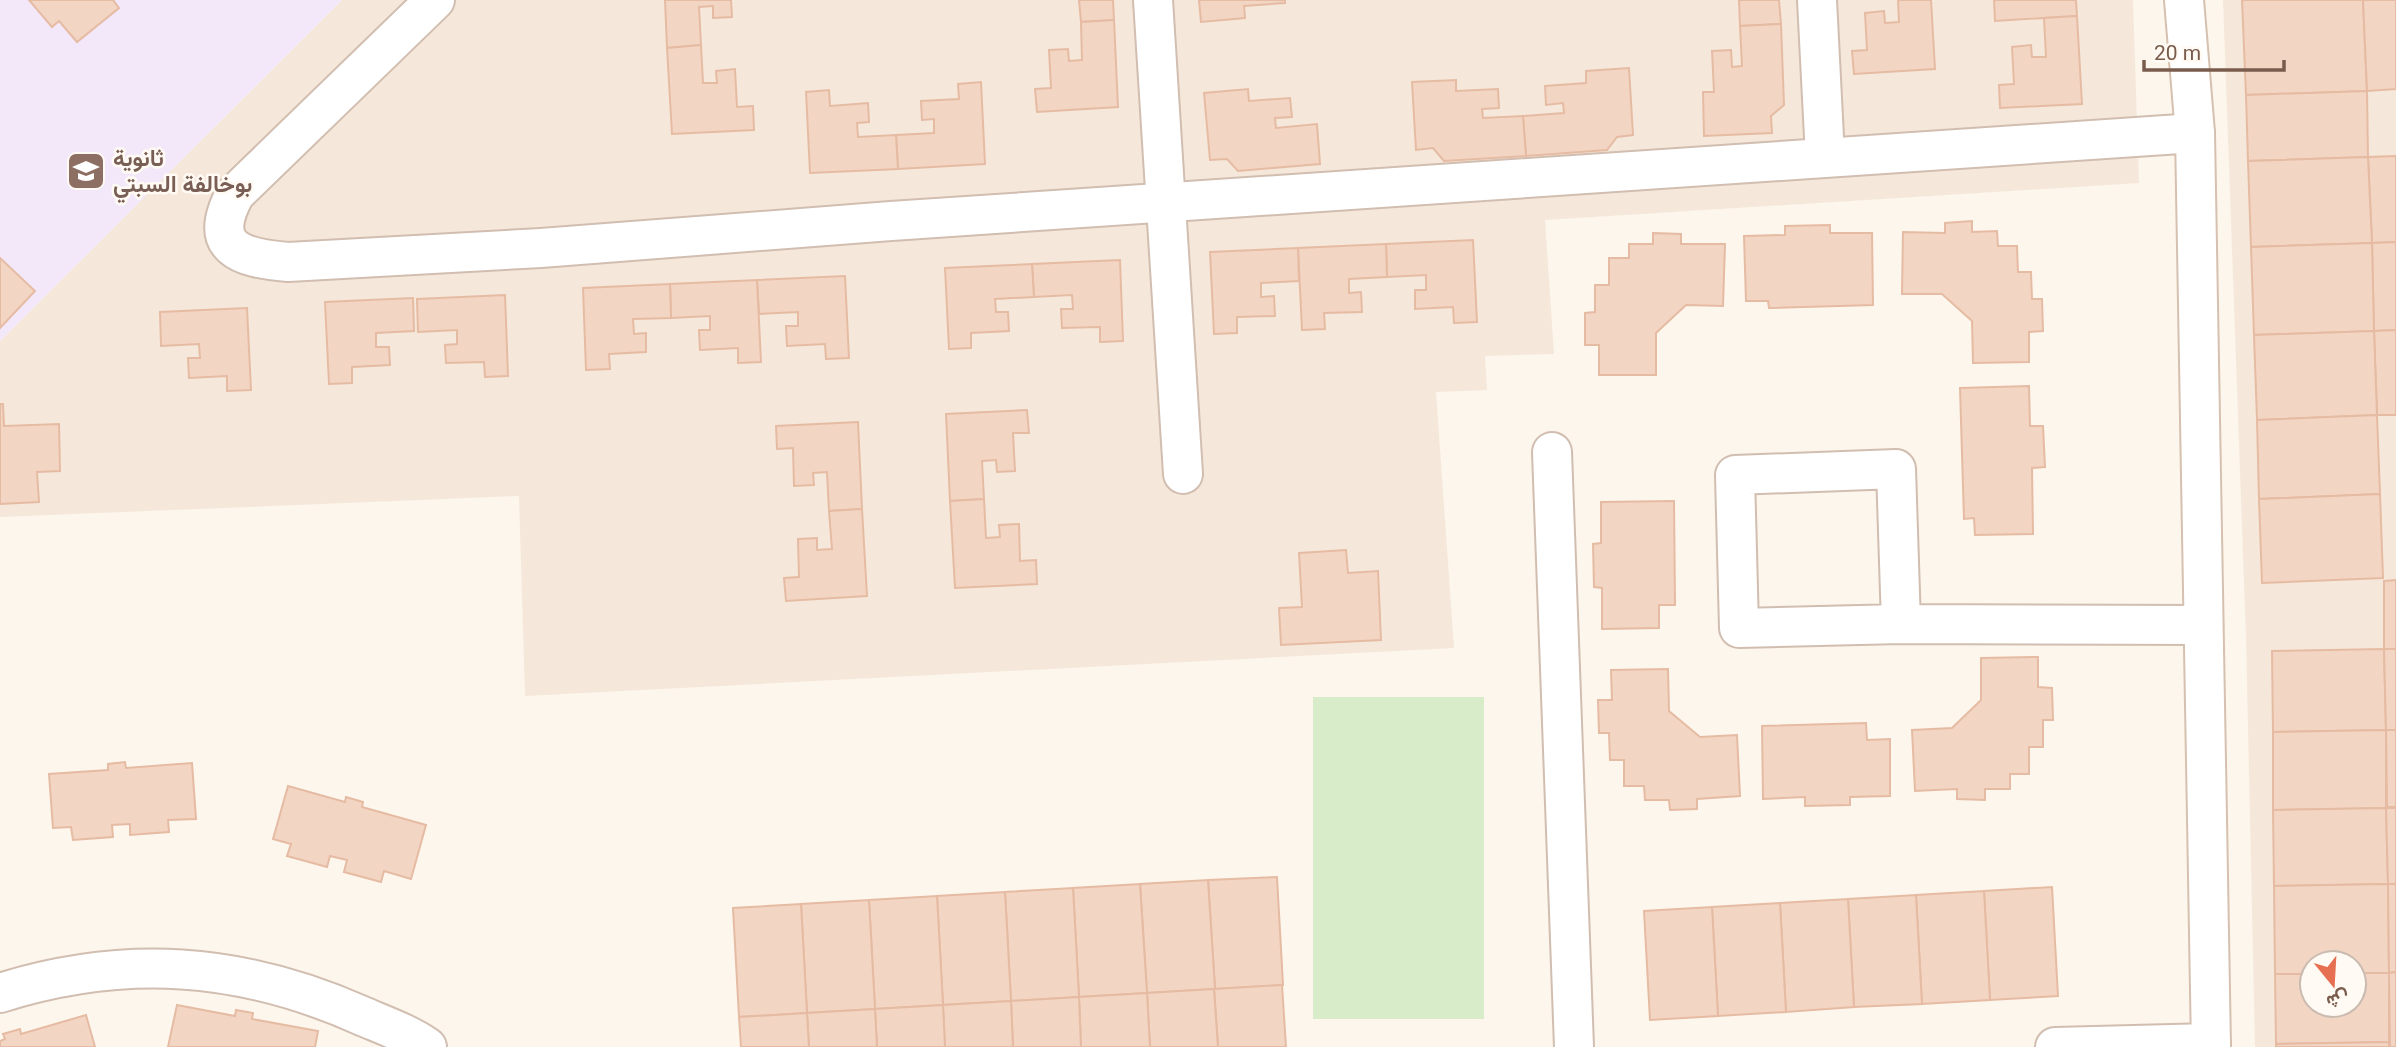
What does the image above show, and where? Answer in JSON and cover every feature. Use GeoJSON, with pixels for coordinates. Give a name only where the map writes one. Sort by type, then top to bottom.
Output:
{"type":"FeatureCollection","features":[{"type":"Feature","properties":{"kind":"street"},"geometry":{"type":"LineString","coordinates":[[435,0],[235,194],[222,226],[226,241],[251,259],[288,262],[541,248],[1166,202],[2195,132]]}},
{"type":"Feature","properties":{"kind":"street"},"geometry":{"type":"LineString","coordinates":[[1153,0],[1183,474]]}},
{"type":"Feature","properties":{"kind":"street"},"geometry":{"type":"LineString","coordinates":[[1817,0],[1825,157]]}},
{"type":"Feature","properties":{"kind":"street"},"geometry":{"type":"LineString","coordinates":[[2055,1047],[2211,1045],[2195,132],[2184,0]]}},
{"type":"Feature","properties":{"kind":"street"},"geometry":{"type":"LineString","coordinates":[[1552,453],[1574,1047]]}},
{"type":"Feature","properties":{"kind":"street"},"geometry":{"type":"LineString","coordinates":[[1901,624],[1896,469],[1735,475],[1739,628],[1901,624],[2203,625]]}},
{"type":"Feature","properties":{"kind":"street"},"geometry":{"type":"LineString","coordinates":[[0,993],[36,982],[103,969],[195,968],[262,980],[336,1004],[427,1047]]}},
{"type":"Feature","properties":{"kind":"shaded area","name":"ثانوية بوخالفة السبتي"},"geometry":{"type":"Polygon","coordinates":[[[0,0],[342,0],[0,341],[0,0]]]}},
{"type":"Feature","properties":{"kind":"shaded area"},"geometry":{"type":"Polygon","coordinates":[[[342,0],[2133,0],[2139,183],[1545,220],[1554,354],[1485,356],[1487,390],[1436,392],[1454,648],[525,696],[519,496],[0,517],[0,341],[342,0]]]}},
{"type":"Feature","properties":{"kind":"shaded area"},"geometry":{"type":"Polygon","coordinates":[[[2223,0],[2396,0],[2396,1047],[2255,1047],[2246,637],[2223,0]]]}},
{"type":"Feature","properties":{"kind":"green space"},"geometry":{"type":"Polygon","coordinates":[[[1313,697],[1484,697],[1484,1019],[1313,1019],[1313,697]]]}},
{"type":"Feature","properties":{"kind":"building"},"geometry":{"type":"Polygon","coordinates":[[[29,0],[113,0],[119,8],[77,42],[59,21],[52,27],[29,0]]]}},
{"type":"Feature","properties":{"kind":"building"},"geometry":{"type":"Polygon","coordinates":[[[665,0],[731,0],[732,17],[713,18],[713,6],[699,7],[701,45],[667,48],[665,0]]]}},
{"type":"Feature","properties":{"kind":"building"},"geometry":{"type":"Polygon","coordinates":[[[1079,0],[1113,0],[1114,20],[1081,22],[1079,0]]]}},
{"type":"Feature","properties":{"kind":"building"},"geometry":{"type":"Polygon","coordinates":[[[1199,0],[1285,0],[1285,3],[1244,6],[1245,18],[1201,22],[1199,0]]]}},
{"type":"Feature","properties":{"kind":"building"},"geometry":{"type":"Polygon","coordinates":[[[1739,0],[1779,0],[1781,24],[1740,26],[1739,0]]]}},
{"type":"Feature","properties":{"kind":"building"},"geometry":{"type":"Polygon","coordinates":[[[1898,0],[1931,0],[1935,69],[1854,74],[1852,51],[1867,50],[1865,13],[1884,11],[1885,23],[1899,22],[1898,0]]]}},
{"type":"Feature","properties":{"kind":"building"},"geometry":{"type":"Polygon","coordinates":[[[1994,0],[2076,0],[2077,16],[1995,21],[1994,0]]]}},
{"type":"Feature","properties":{"kind":"building"},"geometry":{"type":"Polygon","coordinates":[[[2242,0],[2363,0],[2367,91],[2246,95],[2242,0]]]}},
{"type":"Feature","properties":{"kind":"building"},"geometry":{"type":"Polygon","coordinates":[[[2363,0],[2396,0],[2396,89],[2367,91],[2363,0]]]}},
{"type":"Feature","properties":{"kind":"building"},"geometry":{"type":"Polygon","coordinates":[[[2077,16],[2082,104],[2000,108],[1999,85],[2014,84],[2012,47],[2031,45],[2032,57],[2046,57],[2044,18],[2077,16]]]}},
{"type":"Feature","properties":{"kind":"building"},"geometry":{"type":"Polygon","coordinates":[[[1114,20],[1118,107],[1037,112],[1035,89],[1051,88],[1049,50],[1068,49],[1069,61],[1082,60],[1081,22],[1114,20]]]}},
{"type":"Feature","properties":{"kind":"building"},"geometry":{"type":"Polygon","coordinates":[[[1781,24],[1784,105],[1771,116],[1772,133],[1704,136],[1703,92],[1714,92],[1712,51],[1731,50],[1732,67],[1742,66],[1740,26],[1781,24]]]}},
{"type":"Feature","properties":{"kind":"building"},"geometry":{"type":"Polygon","coordinates":[[[701,45],[703,83],[717,83],[716,71],[735,69],[737,107],[753,106],[754,130],[672,134],[667,48],[701,45]]]}},
{"type":"Feature","properties":{"kind":"building"},"geometry":{"type":"Polygon","coordinates":[[[1629,68],[1633,135],[1617,137],[1607,150],[1526,156],[1523,116],[1564,113],[1563,103],[1546,105],[1545,86],[1586,83],[1586,71],[1629,68]]]}},
{"type":"Feature","properties":{"kind":"building"},"geometry":{"type":"Polygon","coordinates":[[[1456,80],[1456,91],[1498,89],[1499,108],[1482,109],[1483,118],[1523,116],[1526,156],[1444,161],[1433,148],[1416,150],[1412,82],[1456,80]]]}},
{"type":"Feature","properties":{"kind":"building"},"geometry":{"type":"Polygon","coordinates":[[[981,82],[985,164],[898,169],[896,135],[934,133],[934,119],[922,120],[921,101],[959,99],[958,84],[981,82]]]}},
{"type":"Feature","properties":{"kind":"building"},"geometry":{"type":"Polygon","coordinates":[[[1248,89],[1249,101],[1290,98],[1292,117],[1275,118],[1276,128],[1317,124],[1320,164],[1238,171],[1227,159],[1210,160],[1204,93],[1248,89]]]}},
{"type":"Feature","properties":{"kind":"building"},"geometry":{"type":"Polygon","coordinates":[[[829,90],[830,106],[868,103],[869,122],[857,123],[858,137],[896,135],[898,169],[810,173],[806,92],[829,90]]]}},
{"type":"Feature","properties":{"kind":"building"},"geometry":{"type":"Polygon","coordinates":[[[2367,91],[2368,157],[2248,161],[2246,95],[2367,91]]]}},
{"type":"Feature","properties":{"kind":"building"},"geometry":{"type":"Polygon","coordinates":[[[2396,156],[2396,242],[2372,243],[2368,157],[2396,156]]]}},
{"type":"Feature","properties":{"kind":"building"},"geometry":{"type":"Polygon","coordinates":[[[2368,157],[2372,243],[2251,247],[2248,161],[2368,157]]]}},
{"type":"Feature","properties":{"kind":"building"},"geometry":{"type":"Polygon","coordinates":[[[1972,221],[1972,232],[1997,231],[1998,246],[2017,246],[2018,272],[2031,272],[2032,299],[2042,299],[2043,331],[2029,332],[2029,362],[1973,363],[1972,321],[1942,294],[1902,294],[1903,232],[1945,233],[1945,223],[1972,221]]]}},
{"type":"Feature","properties":{"kind":"building"},"geometry":{"type":"Polygon","coordinates":[[[1830,225],[1830,233],[1872,233],[1873,305],[1769,308],[1768,301],[1746,301],[1744,236],[1785,235],[1785,226],[1830,225]]]}},
{"type":"Feature","properties":{"kind":"building"},"geometry":{"type":"Polygon","coordinates":[[[1653,233],[1681,234],[1681,244],[1725,244],[1723,306],[1686,305],[1656,333],[1656,375],[1599,375],[1599,345],[1585,345],[1585,313],[1595,312],[1595,285],[1609,285],[1609,258],[1629,258],[1629,244],[1653,244],[1653,233]]]}},
{"type":"Feature","properties":{"kind":"building"},"geometry":{"type":"Polygon","coordinates":[[[1473,240],[1477,322],[1454,323],[1453,307],[1415,309],[1415,290],[1426,290],[1426,275],[1387,277],[1386,244],[1473,240]]]}},
{"type":"Feature","properties":{"kind":"building"},"geometry":{"type":"Polygon","coordinates":[[[2396,242],[2396,330],[2374,331],[2372,243],[2396,242]]]}},
{"type":"Feature","properties":{"kind":"building"},"geometry":{"type":"Polygon","coordinates":[[[2372,243],[2374,331],[2254,335],[2251,247],[2372,243]]]}},
{"type":"Feature","properties":{"kind":"building"},"geometry":{"type":"Polygon","coordinates":[[[1386,244],[1387,277],[1349,279],[1349,293],[1361,292],[1362,312],[1324,313],[1325,329],[1302,330],[1298,248],[1386,244]]]}},
{"type":"Feature","properties":{"kind":"building"},"geometry":{"type":"Polygon","coordinates":[[[1298,248],[1299,281],[1261,283],[1261,297],[1274,296],[1275,316],[1237,317],[1237,333],[1214,334],[1210,252],[1298,248]]]}},
{"type":"Feature","properties":{"kind":"building"},"geometry":{"type":"Polygon","coordinates":[[[0,258],[35,291],[0,328],[0,258]]]}},
{"type":"Feature","properties":{"kind":"building"},"geometry":{"type":"Polygon","coordinates":[[[1120,260],[1123,341],[1100,342],[1100,327],[1062,328],[1061,309],[1073,309],[1072,295],[1034,297],[1032,264],[1120,260]]]}},
{"type":"Feature","properties":{"kind":"building"},"geometry":{"type":"Polygon","coordinates":[[[1032,264],[1034,297],[995,299],[996,312],[1008,312],[1009,331],[971,333],[971,348],[949,349],[945,268],[1032,264]]]}},
{"type":"Feature","properties":{"kind":"building"},"geometry":{"type":"Polygon","coordinates":[[[845,276],[849,358],[826,359],[825,344],[787,346],[786,326],[798,326],[798,312],[759,314],[757,280],[845,276]]]}},
{"type":"Feature","properties":{"kind":"building"},"geometry":{"type":"Polygon","coordinates":[[[757,280],[761,362],[738,363],[738,348],[700,350],[699,330],[710,330],[710,316],[671,318],[670,284],[757,280]]]}},
{"type":"Feature","properties":{"kind":"building"},"geometry":{"type":"Polygon","coordinates":[[[670,284],[671,318],[633,319],[634,334],[646,333],[646,352],[609,354],[610,369],[586,370],[583,288],[670,284]]]}},
{"type":"Feature","properties":{"kind":"building"},"geometry":{"type":"Polygon","coordinates":[[[505,295],[508,376],[485,377],[484,362],[446,363],[445,345],[457,344],[457,330],[418,332],[417,299],[505,295]]]}},
{"type":"Feature","properties":{"kind":"building"},"geometry":{"type":"Polygon","coordinates":[[[413,298],[414,331],[376,333],[376,347],[389,347],[390,365],[352,367],[352,383],[329,384],[325,302],[413,298]]]}},
{"type":"Feature","properties":{"kind":"building"},"geometry":{"type":"Polygon","coordinates":[[[247,308],[251,390],[227,391],[227,376],[189,378],[188,358],[200,358],[199,344],[161,346],[160,312],[247,308]]]}},
{"type":"Feature","properties":{"kind":"building"},"geometry":{"type":"Polygon","coordinates":[[[2396,330],[2396,415],[2377,415],[2374,331],[2396,330]]]}},
{"type":"Feature","properties":{"kind":"building"},"geometry":{"type":"Polygon","coordinates":[[[2374,331],[2377,415],[2257,420],[2254,335],[2374,331]]]}},
{"type":"Feature","properties":{"kind":"building"},"geometry":{"type":"Polygon","coordinates":[[[2029,386],[2030,426],[2043,426],[2045,467],[2032,468],[2033,534],[1975,535],[1974,518],[1964,519],[1960,388],[2029,386]]]}},
{"type":"Feature","properties":{"kind":"building"},"geometry":{"type":"Polygon","coordinates":[[[0,404],[3,404],[4,426],[59,424],[60,471],[37,472],[39,502],[0,504],[0,404]]]}},
{"type":"Feature","properties":{"kind":"building"},"geometry":{"type":"Polygon","coordinates":[[[1027,410],[1029,433],[1013,433],[1015,471],[997,472],[996,460],[982,461],[984,499],[950,501],[946,414],[1027,410]]]}},
{"type":"Feature","properties":{"kind":"building"},"geometry":{"type":"Polygon","coordinates":[[[2377,415],[2380,494],[2259,499],[2257,420],[2377,415]]]}},
{"type":"Feature","properties":{"kind":"building"},"geometry":{"type":"Polygon","coordinates":[[[858,422],[862,509],[829,511],[827,472],[813,473],[814,485],[794,486],[793,448],[777,449],[776,426],[858,422]]]}},
{"type":"Feature","properties":{"kind":"building"},"geometry":{"type":"Polygon","coordinates":[[[2380,494],[2383,578],[2262,583],[2259,499],[2380,494]]]}},
{"type":"Feature","properties":{"kind":"building"},"geometry":{"type":"Polygon","coordinates":[[[984,499],[986,538],[1000,537],[999,525],[1019,524],[1020,561],[1036,560],[1037,584],[955,588],[950,501],[984,499]]]}},
{"type":"Feature","properties":{"kind":"building"},"geometry":{"type":"Polygon","coordinates":[[[1674,501],[1675,605],[1659,605],[1659,628],[1602,629],[1602,588],[1594,587],[1593,544],[1601,543],[1601,502],[1674,501]]]}},
{"type":"Feature","properties":{"kind":"building"},"geometry":{"type":"Polygon","coordinates":[[[862,509],[867,596],[786,601],[784,578],[799,577],[798,539],[817,538],[817,550],[832,549],[829,511],[862,509]]]}},
{"type":"Feature","properties":{"kind":"building"},"geometry":{"type":"Polygon","coordinates":[[[1346,550],[1348,573],[1378,571],[1381,640],[1281,645],[1279,608],[1302,607],[1299,553],[1346,550]]]}},
{"type":"Feature","properties":{"kind":"building"},"geometry":{"type":"Polygon","coordinates":[[[2396,580],[2396,649],[2384,649],[2384,581],[2396,580]]]}},
{"type":"Feature","properties":{"kind":"building"},"geometry":{"type":"Polygon","coordinates":[[[2384,649],[2386,730],[2273,732],[2272,651],[2384,649]]]}},
{"type":"Feature","properties":{"kind":"building"},"geometry":{"type":"Polygon","coordinates":[[[2384,649],[2396,649],[2396,730],[2386,730],[2384,649]]]}},
{"type":"Feature","properties":{"kind":"building"},"geometry":{"type":"Polygon","coordinates":[[[2038,657],[2038,687],[2052,688],[2053,720],[2043,720],[2043,747],[2029,747],[2029,774],[2010,774],[2010,789],[1985,789],[1985,800],[1957,799],[1957,789],[1915,791],[1912,730],[1952,728],[1981,700],[1981,658],[2038,657]]]}},
{"type":"Feature","properties":{"kind":"building"},"geometry":{"type":"Polygon","coordinates":[[[1668,669],[1669,711],[1700,737],[1737,735],[1740,796],[1697,799],[1697,809],[1670,810],[1669,800],[1645,800],[1644,786],[1624,786],[1624,760],[1610,760],[1609,733],[1599,733],[1598,700],[1612,700],[1611,670],[1668,669]]]}},
{"type":"Feature","properties":{"kind":"building"},"geometry":{"type":"Polygon","coordinates":[[[1866,723],[1867,740],[1890,739],[1890,796],[1850,797],[1850,805],[1805,806],[1805,797],[1763,799],[1762,726],[1866,723]]]}},
{"type":"Feature","properties":{"kind":"building"},"geometry":{"type":"Polygon","coordinates":[[[2386,730],[2386,808],[2273,810],[2273,732],[2386,730]]]}},
{"type":"Feature","properties":{"kind":"building"},"geometry":{"type":"Polygon","coordinates":[[[2386,730],[2396,730],[2396,807],[2387,807],[2386,730]]]}},
{"type":"Feature","properties":{"kind":"building"},"geometry":{"type":"Polygon","coordinates":[[[125,762],[126,768],[192,763],[196,819],[168,820],[169,832],[130,835],[130,824],[112,825],[113,837],[73,840],[71,827],[53,828],[49,774],[108,770],[108,764],[125,762]]]}},
{"type":"Feature","properties":{"kind":"building"},"geometry":{"type":"Polygon","coordinates":[[[288,786],[345,802],[346,797],[363,802],[362,807],[426,825],[411,879],[384,871],[381,882],[344,872],[347,860],[330,856],[327,867],[287,856],[291,844],[273,839],[288,786]]]}},
{"type":"Feature","properties":{"kind":"building"},"geometry":{"type":"Polygon","coordinates":[[[2386,808],[2388,884],[2274,886],[2273,810],[2386,808]]]}},
{"type":"Feature","properties":{"kind":"building"},"geometry":{"type":"Polygon","coordinates":[[[2386,808],[2396,808],[2396,884],[2388,884],[2386,808]]]}},
{"type":"Feature","properties":{"kind":"building"},"geometry":{"type":"Polygon","coordinates":[[[1277,877],[1283,985],[1215,989],[1208,880],[1277,877]]]}},
{"type":"Feature","properties":{"kind":"building"},"geometry":{"type":"Polygon","coordinates":[[[1208,880],[1215,989],[1147,993],[1140,884],[1208,880]]]}},
{"type":"Feature","properties":{"kind":"building"},"geometry":{"type":"Polygon","coordinates":[[[1140,884],[1147,993],[1079,997],[1073,888],[1140,884]]]}},
{"type":"Feature","properties":{"kind":"building"},"geometry":{"type":"Polygon","coordinates":[[[2388,884],[2389,973],[2368,973],[2368,949],[2298,949],[2298,974],[2275,974],[2274,886],[2388,884]]]}},
{"type":"Feature","properties":{"kind":"building"},"geometry":{"type":"Polygon","coordinates":[[[2388,884],[2396,884],[2396,972],[2389,973],[2388,884]]]}},
{"type":"Feature","properties":{"kind":"building"},"geometry":{"type":"Polygon","coordinates":[[[2052,887],[2058,996],[1990,1000],[1984,891],[2052,887]]]}},
{"type":"Feature","properties":{"kind":"building"},"geometry":{"type":"Polygon","coordinates":[[[1073,888],[1079,997],[1011,1001],[1005,892],[1073,888]]]}},
{"type":"Feature","properties":{"kind":"building"},"geometry":{"type":"Polygon","coordinates":[[[1984,891],[1990,1000],[1922,1004],[1916,895],[1984,891]]]}},
{"type":"Feature","properties":{"kind":"building"},"geometry":{"type":"Polygon","coordinates":[[[1005,892],[1011,1001],[943,1005],[937,896],[1005,892]]]}},
{"type":"Feature","properties":{"kind":"building"},"geometry":{"type":"Polygon","coordinates":[[[1916,895],[1922,1004],[1854,1007],[1848,899],[1916,895]]]}},
{"type":"Feature","properties":{"kind":"building"},"geometry":{"type":"Polygon","coordinates":[[[937,896],[943,1005],[875,1009],[869,900],[937,896]]]}},
{"type":"Feature","properties":{"kind":"building"},"geometry":{"type":"Polygon","coordinates":[[[1848,899],[1854,1007],[1786,1012],[1780,903],[1848,899]]]}},
{"type":"Feature","properties":{"kind":"building"},"geometry":{"type":"Polygon","coordinates":[[[869,900],[875,1009],[807,1013],[801,904],[869,900]]]}},
{"type":"Feature","properties":{"kind":"building"},"geometry":{"type":"Polygon","coordinates":[[[1780,903],[1786,1012],[1718,1016],[1712,907],[1780,903]]]}},
{"type":"Feature","properties":{"kind":"building"},"geometry":{"type":"Polygon","coordinates":[[[801,904],[807,1013],[739,1017],[733,908],[801,904]]]}},
{"type":"Feature","properties":{"kind":"building"},"geometry":{"type":"Polygon","coordinates":[[[1712,907],[1718,1016],[1650,1020],[1644,911],[1712,907]]]}},
{"type":"Feature","properties":{"kind":"building"},"geometry":{"type":"Polygon","coordinates":[[[2396,972],[2396,1047],[2390,1047],[2389,973],[2396,972]]]}},
{"type":"Feature","properties":{"kind":"building"},"geometry":{"type":"Polygon","coordinates":[[[2368,973],[2389,973],[2389,1042],[2276,1044],[2275,974],[2298,974],[2298,1019],[2368,1019],[2368,973]]]}},
{"type":"Feature","properties":{"kind":"building"},"geometry":{"type":"Polygon","coordinates":[[[1282,985],[1286,1047],[1218,1047],[1214,989],[1282,985]]]}},
{"type":"Feature","properties":{"kind":"building"},"geometry":{"type":"Polygon","coordinates":[[[1214,989],[1218,1047],[1150,1047],[1147,993],[1214,989]]]}},
{"type":"Feature","properties":{"kind":"building"},"geometry":{"type":"Polygon","coordinates":[[[1147,993],[1150,1047],[1081,1047],[1079,997],[1147,993]]]}},
{"type":"Feature","properties":{"kind":"building"},"geometry":{"type":"Polygon","coordinates":[[[1079,997],[1081,1047],[1013,1047],[1011,1001],[1079,997]]]}},
{"type":"Feature","properties":{"kind":"building"},"geometry":{"type":"Polygon","coordinates":[[[1011,1001],[1013,1047],[945,1047],[943,1005],[1011,1001]]]}},
{"type":"Feature","properties":{"kind":"building"},"geometry":{"type":"Polygon","coordinates":[[[177,1005],[235,1016],[236,1010],[253,1013],[252,1019],[318,1031],[315,1047],[168,1047],[177,1005]]]}},
{"type":"Feature","properties":{"kind":"building"},"geometry":{"type":"Polygon","coordinates":[[[943,1005],[945,1047],[877,1047],[875,1009],[943,1005]]]}},
{"type":"Feature","properties":{"kind":"building"},"geometry":{"type":"Polygon","coordinates":[[[875,1009],[877,1047],[809,1047],[807,1013],[875,1009]]]}},
{"type":"Feature","properties":{"kind":"building"},"geometry":{"type":"Polygon","coordinates":[[[807,1013],[809,1047],[741,1047],[739,1017],[807,1013]]]}},
{"type":"Feature","properties":{"kind":"building"},"geometry":{"type":"Polygon","coordinates":[[[86,1015],[95,1047],[0,1047],[0,1041],[5,1039],[3,1034],[20,1029],[21,1034],[86,1015]]]}},
{"type":"Feature","properties":{"kind":"building"},"geometry":{"type":"Polygon","coordinates":[[[2389,1042],[2389,1047],[2276,1047],[2276,1044],[2389,1042]]]}},
{"type":"Feature","properties":{"kind":"place","name":"ثانوية بوخالفة السبتي"},"geometry":{"type":"Point","coordinates":[86,171]}}]}
